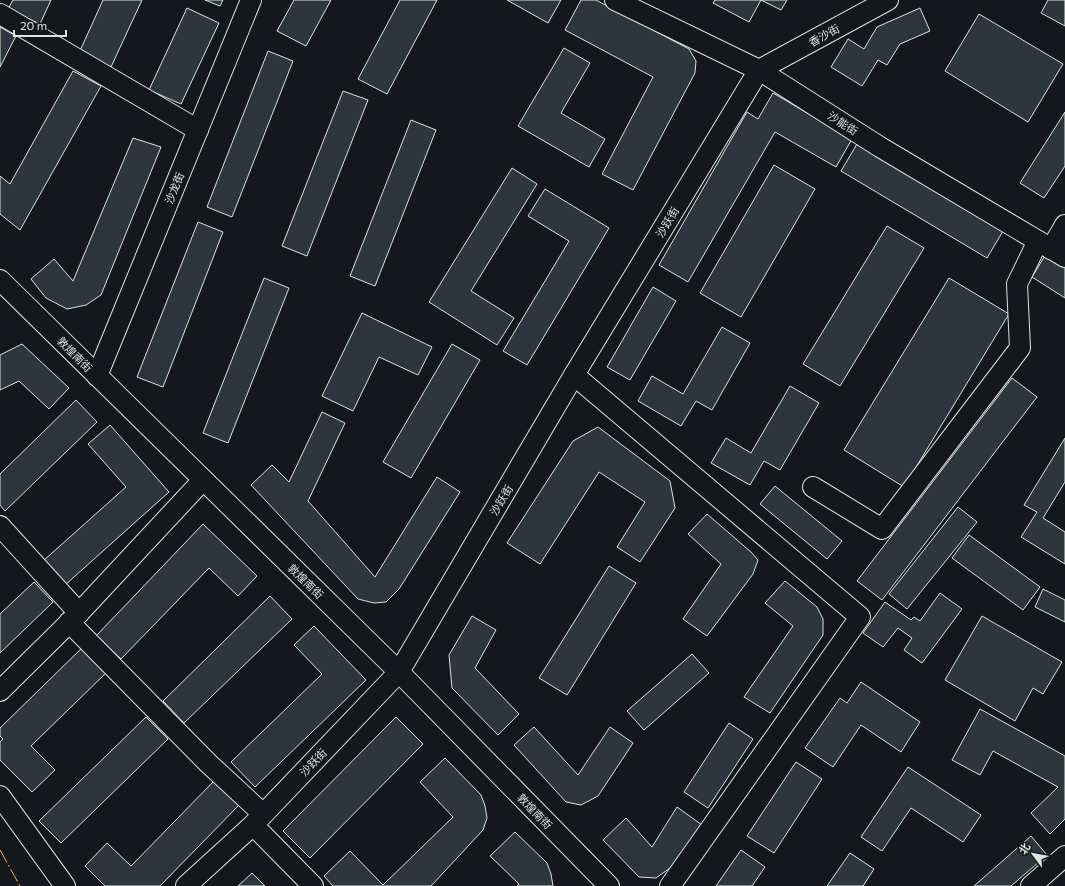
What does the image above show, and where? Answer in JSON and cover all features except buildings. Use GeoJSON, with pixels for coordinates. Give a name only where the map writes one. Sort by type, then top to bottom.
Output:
{"type":"FeatureCollection","features":[{"type":"Feature","properties":{"kind":"street","name":"沙龙街"},"geometry":{"type":"LineString","coordinates":[[97,376],[251,0]]}},
{"type":"Feature","properties":{"kind":"street","name":"沙能街"},"geometry":{"type":"LineString","coordinates":[[615,0],[759,70],[880,147],[1051,249]]}},
{"type":"Feature","properties":{"kind":"street","name":"香沙街"},"geometry":{"type":"LineString","coordinates":[[759,70],[888,0]]}},
{"type":"Feature","properties":{"kind":"street"},"geometry":{"type":"LineString","coordinates":[[0,14],[198,130]]}},
{"type":"Feature","properties":{"kind":"street","name":"沙跃街"},"geometry":{"type":"LineString","coordinates":[[186,886],[258,820],[399,672],[574,376],[759,70]]}},
{"type":"Feature","properties":{"kind":"street"},"geometry":{"type":"LineString","coordinates":[[813,487],[882,529],[1020,348],[1018,284],[1051,249],[1065,224]]}},
{"type":"Feature","properties":{"kind":"street","name":"敦煌南街"},"geometry":{"type":"LineString","coordinates":[[4,291],[97,376],[399,672],[609,886]]}},
{"type":"Feature","properties":{"kind":"street"},"geometry":{"type":"LineString","coordinates":[[574,376],[860,618],[670,886]]}},
{"type":"Feature","properties":{"kind":"street"},"geometry":{"type":"LineString","coordinates":[[0,691],[74,618],[203,480]]}},
{"type":"Feature","properties":{"kind":"street"},"geometry":{"type":"LineString","coordinates":[[0,526],[74,618],[208,763],[313,886]]}},
{"type":"Feature","properties":{"kind":"street"},"geometry":{"type":"LineString","coordinates":[[0,796],[66,886]]}},
{"type":"Feature","properties":{"kind":"street"},"geometry":{"type":"LineString","coordinates":[[1031,886],[1065,856]]}},
{"type":"Feature","properties":{"kind":"power"},"geometry":{"type":"LineString","coordinates":[[0,850],[20,886]]}}]}
